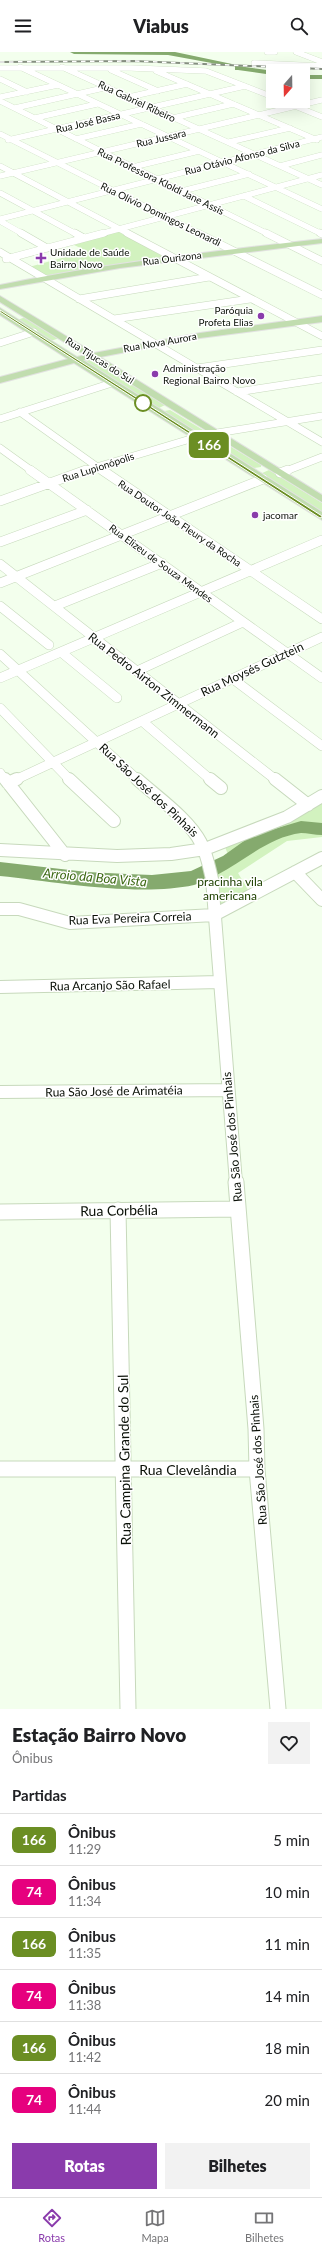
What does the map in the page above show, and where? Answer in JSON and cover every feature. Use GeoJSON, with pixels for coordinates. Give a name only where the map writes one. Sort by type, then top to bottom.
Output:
{"type":"FeatureCollection","features":[{"type":"Feature","properties":{"kind":"main road","name":"Rua Ourizona"},"geometry":{"type":"LineString","coordinates":[[0,287],[121,264],[322,240]]}},
{"type":"Feature","properties":{"kind":"main road","name":"Rua Tijucas do Sul"},"geometry":{"type":"LineString","coordinates":[[0,298],[322,499]]}},
{"type":"Feature","properties":{"kind":"main road","name":"Rua Tijucas do Sul"},"geometry":{"type":"LineString","coordinates":[[0,311],[322,517]]}},
{"type":"Feature","properties":{"kind":"main road"},"geometry":{"type":"LineString","coordinates":[[10,317],[20,317],[23,312]]}},
{"type":"Feature","properties":{"kind":"main road","name":"Rua Nova Aurora"},"geometry":{"type":"LineString","coordinates":[[0,380],[75,358],[153,342],[322,319]]}},
{"type":"Feature","properties":{"kind":"main road"},"geometry":{"type":"LineString","coordinates":[[54,345],[57,341],[68,340]]}},
{"type":"Feature","properties":{"kind":"main road"},"geometry":{"type":"LineString","coordinates":[[161,414],[164,408],[176,408]]}},
{"type":"Feature","properties":{"kind":"main road"},"geometry":{"type":"LineString","coordinates":[[250,471],[264,469],[266,464]]}},
{"type":"Feature","properties":{"kind":"street"},"geometry":{"type":"LineString","coordinates":[[267,52],[275,52]]}},
{"type":"Feature","properties":{"kind":"street"},"geometry":{"type":"LineString","coordinates":[[296,52],[322,62]]}},
{"type":"Feature","properties":{"kind":"street"},"geometry":{"type":"LineString","coordinates":[[313,58],[322,57]]}},
{"type":"Feature","properties":{"kind":"street"},"geometry":{"type":"LineString","coordinates":[[254,63],[322,66]]}},
{"type":"Feature","properties":{"kind":"street"},"geometry":{"type":"LineString","coordinates":[[0,68],[62,67],[206,71],[265,94]]}},
{"type":"Feature","properties":{"kind":"street","name":"Rua Gabriel Ribeiro"},"geometry":{"type":"LineString","coordinates":[[62,67],[322,185]]}},
{"type":"Feature","properties":{"kind":"street"},"geometry":{"type":"LineString","coordinates":[[20,68],[199,150],[322,209]]}},
{"type":"Feature","properties":{"kind":"street"},"geometry":{"type":"LineString","coordinates":[[106,68],[158,91]]}},
{"type":"Feature","properties":{"kind":"street"},"geometry":{"type":"LineString","coordinates":[[150,69],[258,115],[319,138],[322,142]]}},
{"type":"Feature","properties":{"kind":"street"},"geometry":{"type":"LineString","coordinates":[[0,79],[27,92]]}},
{"type":"Feature","properties":{"kind":"street"},"geometry":{"type":"LineString","coordinates":[[129,97],[187,84]]}},
{"type":"Feature","properties":{"kind":"street"},"geometry":{"type":"LineString","coordinates":[[0,97],[58,85]]}},
{"type":"Feature","properties":{"kind":"street","name":"Rua José Bassa"},"geometry":{"type":"LineString","coordinates":[[0,142],[245,86]]}},
{"type":"Feature","properties":{"kind":"street"},"geometry":{"type":"LineString","coordinates":[[15,108],[108,87]]}},
{"type":"Feature","properties":{"kind":"street","name":"Rua Jussara"},"geometry":{"type":"LineString","coordinates":[[310,103],[322,100]]}},
{"type":"Feature","properties":{"kind":"street","name":"Rua Professora Kloldi Jane Assis"},"geometry":{"type":"LineString","coordinates":[[0,101],[322,261]]}},
{"type":"Feature","properties":{"kind":"street"},"geometry":{"type":"LineString","coordinates":[[35,118],[97,104]]}},
{"type":"Feature","properties":{"kind":"street"},"geometry":{"type":"LineString","coordinates":[[173,118],[233,104]]}},
{"type":"Feature","properties":{"kind":"street","name":"Rua Jussara"},"geometry":{"type":"LineString","coordinates":[[0,176],[287,108]]}},
{"type":"Feature","properties":{"kind":"street"},"geometry":{"type":"LineString","coordinates":[[300,108],[322,117]]}},
{"type":"Feature","properties":{"kind":"street"},"geometry":{"type":"LineString","coordinates":[[76,139],[141,124]]}},
{"type":"Feature","properties":{"kind":"street"},"geometry":{"type":"LineString","coordinates":[[228,142],[290,128]]}},
{"type":"Feature","properties":{"kind":"street","name":"Rua Olívio Domingos Leonardi"},"geometry":{"type":"LineString","coordinates":[[0,134],[322,295]]}},
{"type":"Feature","properties":{"kind":"street","name":"Rua Otávio Afonso da Silva"},"geometry":{"type":"LineString","coordinates":[[0,220],[68,201],[319,138]]}},
{"type":"Feature","properties":{"kind":"street"},"geometry":{"type":"LineString","coordinates":[[133,167],[199,150]]}},
{"type":"Feature","properties":{"kind":"street"},"geometry":{"type":"LineString","coordinates":[[280,166],[322,155]]}},
{"type":"Feature","properties":{"kind":"street"},"geometry":{"type":"LineString","coordinates":[[0,166],[322,336]]}},
{"type":"Feature","properties":{"kind":"street"},"geometry":{"type":"LineString","coordinates":[[182,191],[249,174]]}},
{"type":"Feature","properties":{"kind":"street"},"geometry":{"type":"LineString","coordinates":[[0,260],[322,175]]}},
{"type":"Feature","properties":{"kind":"street"},"geometry":{"type":"LineString","coordinates":[[0,192],[84,238]]}},
{"type":"Feature","properties":{"kind":"street"},"geometry":{"type":"LineString","coordinates":[[244,196],[322,234]]}},
{"type":"Feature","properties":{"kind":"street"},"geometry":{"type":"LineString","coordinates":[[0,220],[47,248]]}},
{"type":"Feature","properties":{"kind":"street"},"geometry":{"type":"LineString","coordinates":[[0,252],[322,442]]}},
{"type":"Feature","properties":{"kind":"street"},"geometry":{"type":"LineString","coordinates":[[79,299],[209,277]]}},
{"type":"Feature","properties":{"kind":"street"},"geometry":{"type":"LineString","coordinates":[[313,291],[322,290]]}},
{"type":"Feature","properties":{"kind":"street"},"geometry":{"type":"LineString","coordinates":[[114,319],[250,299]]}},
{"type":"Feature","properties":{"kind":"street"},"geometry":{"type":"LineString","coordinates":[[0,343],[34,332]]}},
{"type":"Feature","properties":{"kind":"street"},"geometry":{"type":"LineString","coordinates":[[197,368],[322,350]]}},
{"type":"Feature","properties":{"kind":"street"},"geometry":{"type":"LineString","coordinates":[[237,392],[322,379]]}},
{"type":"Feature","properties":{"kind":"street"},"geometry":{"type":"LineString","coordinates":[[0,419],[112,383]]}},
{"type":"Feature","properties":{"kind":"street","name":"Rua Doutor João Fleury da Rocha"},"geometry":{"type":"LineString","coordinates":[[20,412],[96,466],[322,619]]}},
{"type":"Feature","properties":{"kind":"street"},"geometry":{"type":"LineString","coordinates":[[217,433],[322,416]]}},
{"type":"Feature","properties":{"kind":"street","name":"Rua Lupionópolis"},"geometry":{"type":"LineString","coordinates":[[0,501],[96,466],[197,437]]}},
{"type":"Feature","properties":{"kind":"street","name":"Rua Elizeu de Souza Mendes"},"geometry":{"type":"LineString","coordinates":[[0,448],[124,535],[322,678]]}},
{"type":"Feature","properties":{"kind":"street"},"geometry":{"type":"LineString","coordinates":[[280,472],[322,457]]}},
{"type":"Feature","properties":{"kind":"street"},"geometry":{"type":"LineString","coordinates":[[0,582],[124,535],[263,479]]}},
{"type":"Feature","properties":{"kind":"street"},"geometry":{"type":"LineString","coordinates":[[0,542],[87,510]]}},
{"type":"Feature","properties":{"kind":"street"},"geometry":{"type":"LineString","coordinates":[[0,678],[322,540]]}},
{"type":"Feature","properties":{"kind":"street"},"geometry":{"type":"LineString","coordinates":[[55,606],[162,563]]}},
{"type":"Feature","properties":{"kind":"street","name":"Rua Pedro Airton Zimmermann"},"geometry":{"type":"LineString","coordinates":[[0,564],[308,805]]}},
{"type":"Feature","properties":{"kind":"street"},"geometry":{"type":"LineString","coordinates":[[0,606],[49,646]]}},
{"type":"Feature","properties":{"kind":"street"},"geometry":{"type":"LineString","coordinates":[[137,671],[243,622]]}},
{"type":"Feature","properties":{"kind":"street","name":"Rua Moysés Gutztein"},"geometry":{"type":"LineString","coordinates":[[8,784],[322,636]]}},
{"type":"Feature","properties":{"kind":"street"},"geometry":{"type":"LineString","coordinates":[[61,652],[117,698]]}},
{"type":"Feature","properties":{"kind":"street","name":"Rua São José dos Pinhais"},"geometry":{"type":"LineString","coordinates":[[0,654],[189,826],[200,838],[208,861],[212,879],[256,1429],[257,1469],[278,1709]]}},
{"type":"Feature","properties":{"kind":"street"},"geometry":{"type":"LineString","coordinates":[[233,679],[322,746]]}},
{"type":"Feature","properties":{"kind":"street"},"geometry":{"type":"LineString","coordinates":[[0,708],[52,763],[114,821]]}},
{"type":"Feature","properties":{"kind":"street"},"geometry":{"type":"LineString","coordinates":[[142,721],[221,788]]}},
{"type":"Feature","properties":{"kind":"street"},"geometry":{"type":"LineString","coordinates":[[0,774],[65,855]]}},
{"type":"Feature","properties":{"kind":"street"},"geometry":{"type":"LineString","coordinates":[[0,850],[65,855],[140,855],[205,850],[287,817],[322,796]]}},
{"type":"Feature","properties":{"kind":"street"},"geometry":{"type":"LineString","coordinates":[[214,915],[322,858]]}},
{"type":"Feature","properties":{"kind":"street"},"geometry":{"type":"LineString","coordinates":[[295,872],[322,900]]}},
{"type":"Feature","properties":{"kind":"street","name":"Rua Eva Pereira Correia"},"geometry":{"type":"LineString","coordinates":[[0,909],[25,910],[70,923],[214,915]]}},
{"type":"Feature","properties":{"kind":"street","name":"Rua Arcanjo São Rafael"},"geometry":{"type":"LineString","coordinates":[[0,987],[220,982]]}},
{"type":"Feature","properties":{"kind":"street","name":"Rua São José de Arimatéia"},"geometry":{"type":"LineString","coordinates":[[0,1092],[228,1090]]}},
{"type":"Feature","properties":{"kind":"street","name":"Rua Corbélia"},"geometry":{"type":"LineString","coordinates":[[0,1212],[238,1209]]}},
{"type":"Feature","properties":{"kind":"street","name":"Rua Campina Grande do Sul"},"geometry":{"type":"LineString","coordinates":[[118,1210],[128,1709]]}},
{"type":"Feature","properties":{"kind":"street","name":"Rua Clevelândia"},"geometry":{"type":"LineString","coordinates":[[0,1470],[257,1469]]}},
{"type":"Feature","properties":{"kind":"green space"},"geometry":{"type":"Polygon","coordinates":[[[118,231],[164,257],[45,276],[29,267],[87,251],[74,245],[118,231]]]}},
{"type":"Feature","properties":{"kind":"green space"},"geometry":{"type":"Polygon","coordinates":[[[26,317],[60,338],[50,341],[17,320],[26,317]]]}},
{"type":"Feature","properties":{"kind":"green space"},"geometry":{"type":"Polygon","coordinates":[[[91,357],[165,405],[157,409],[80,360],[91,357]]]}},
{"type":"Feature","properties":{"kind":"green space"},"geometry":{"type":"Polygon","coordinates":[[[170,410],[261,465],[261,467],[253,468],[164,411],[170,410]]]}},
{"type":"Feature","properties":{"kind":"green space"},"geometry":{"type":"Polygon","coordinates":[[[269,470],[322,503],[322,514],[260,474],[269,470]]]}},
{"type":"Feature","properties":{"kind":"green space","name":"pracinha vila americana"},"geometry":{"type":"Polygon","coordinates":[[[322,802],[322,837],[287,841],[238,873],[250,893],[218,908],[214,871],[231,863],[224,844],[322,802]]]}},
{"type":"Feature","properties":{"kind":"waterway"},"geometry":{"type":"LineString","coordinates":[[74,52],[168,53],[228,64]]}},
{"type":"Feature","properties":{"kind":"waterway"},"geometry":{"type":"LineString","coordinates":[[238,68],[266,72]]}},
{"type":"Feature","properties":{"kind":"waterway"},"geometry":{"type":"LineString","coordinates":[[310,77],[322,77]]}},
{"type":"Feature","properties":{"kind":"waterway","name":"Arroio da Boa Vista"},"geometry":{"type":"LineString","coordinates":[[0,869],[87,879],[127,881],[152,882],[194,878],[229,861],[257,841],[278,833],[301,827],[322,829]]}},
{"type":"Feature","properties":{"kind":"railway"},"geometry":{"type":"LineString","coordinates":[[0,62],[134,61],[322,69]]}},
{"type":"Feature","properties":{"kind":"bus line","name":"166"},"geometry":{"type":"LineString","coordinates":[[0,311],[322,517]]}},
{"type":"Feature","properties":{"kind":"place","name":"Unidade de Saúde Bairro Novo"},"geometry":{"type":"Point","coordinates":[41,258]}},
{"type":"Feature","properties":{"kind":"place","name":"Paróquia Profeta Elias"},"geometry":{"type":"Point","coordinates":[261,316]}},
{"type":"Feature","properties":{"kind":"place","name":"Administração Regional Bairro Novo"},"geometry":{"type":"Point","coordinates":[155,374]}},
{"type":"Feature","properties":{"kind":"place","name":"jacomar"},"geometry":{"type":"Point","coordinates":[255,515]}}]}
